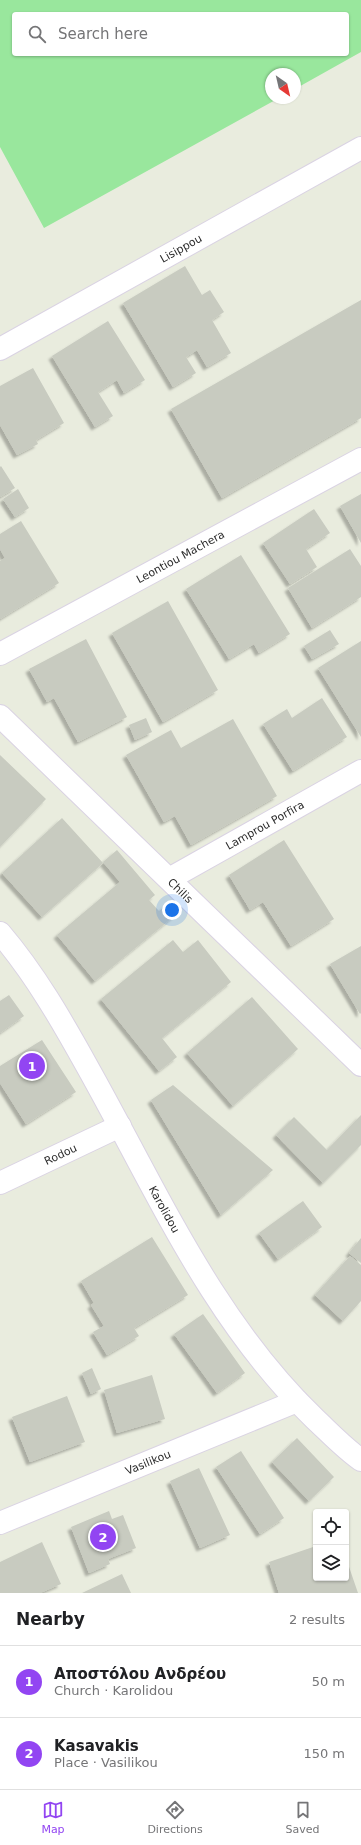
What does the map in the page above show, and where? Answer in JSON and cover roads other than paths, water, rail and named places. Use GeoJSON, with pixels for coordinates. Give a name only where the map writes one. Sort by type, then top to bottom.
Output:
{"type":"FeatureCollection","features":[{"type":"Feature","properties":{"kind":"street","name":"Lisippou"},"geometry":{"type":"LineString","coordinates":[[0,350],[361,148]]}},
{"type":"Feature","properties":{"kind":"street","name":"Leontiou Machera"},"geometry":{"type":"LineString","coordinates":[[0,654],[361,459]]}},
{"type":"Feature","properties":{"kind":"street","name":"Chilis"},"geometry":{"type":"LineString","coordinates":[[0,716],[361,1065]]}},
{"type":"Feature","properties":{"kind":"street","name":"Lamprou Porfira"},"geometry":{"type":"LineString","coordinates":[[169,879],[361,771]]}},
{"type":"Feature","properties":{"kind":"street","name":"Karolidou"},"geometry":{"type":"LineString","coordinates":[[0,933],[36,980],[60,1018],[189,1255],[214,1296],[261,1361],[297,1401],[349,1451],[361,1460]]}},
{"type":"Feature","properties":{"kind":"street","name":"Rodou"},"geometry":{"type":"LineString","coordinates":[[0,1183],[120,1126]]}},
{"type":"Feature","properties":{"kind":"street","name":"Vasilikou"},"geometry":{"type":"LineString","coordinates":[[0,1523],[297,1401]]}},
{"type":"Feature","properties":{"kind":"place","name":"Αποστόλου Ανδρέου"},"geometry":{"type":"Point","coordinates":[32,1066]}},
{"type":"Feature","properties":{"kind":"place","name":"Kasavakis"},"geometry":{"type":"Point","coordinates":[103,1537]}}]}
